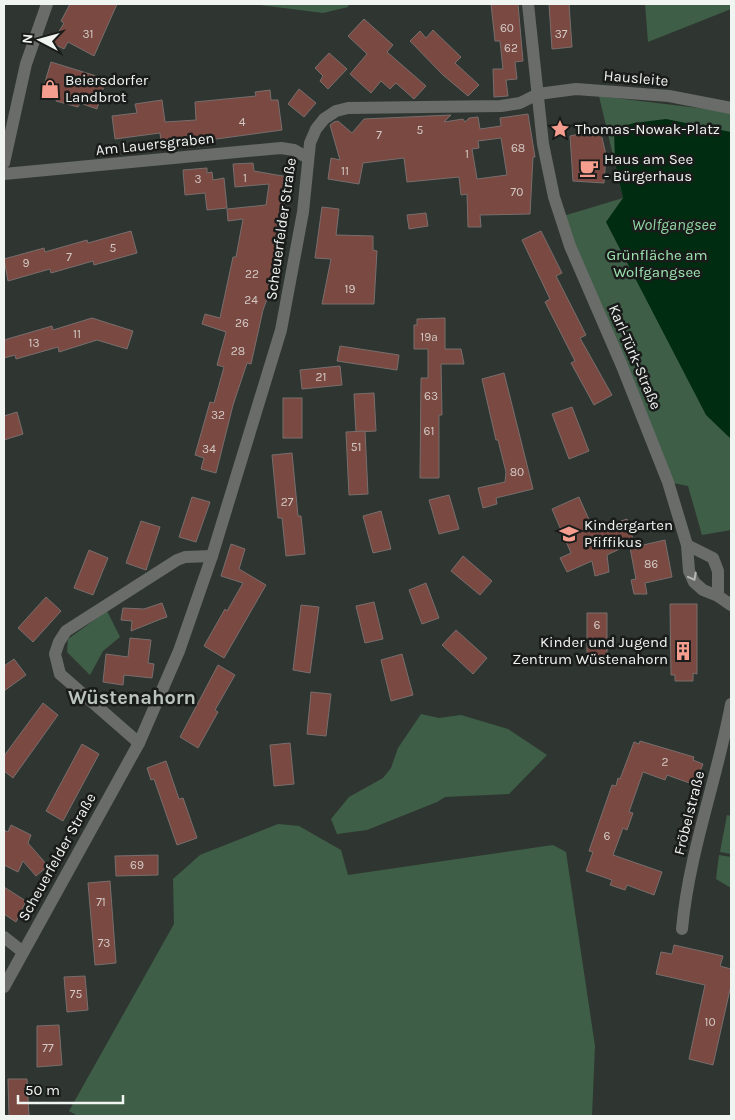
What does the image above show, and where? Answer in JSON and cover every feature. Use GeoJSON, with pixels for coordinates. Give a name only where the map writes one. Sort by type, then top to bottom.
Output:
{"type":"FeatureCollection","features":[{"type":"Feature","properties":{"kind":"street"},"geometry":{"type":"LineString","coordinates":[[4,163],[26,64],[47,4]]}},
{"type":"Feature","properties":{"kind":"street","name":"Karl-Türk-Straße"},"geometry":{"type":"LineString","coordinates":[[528,4],[543,144],[560,217],[574,258],[622,366],[668,482],[687,545],[689,571],[694,582],[703,590],[718,596],[731,605]]}},
{"type":"Feature","properties":{"kind":"street","name":"Hausleite"},"geometry":{"type":"LineString","coordinates":[[538,94],[564,89],[669,96],[731,108]]}},
{"type":"Feature","properties":{"kind":"street","name":"Scheuerfelder Straße"},"geometry":{"type":"LineString","coordinates":[[4,987],[139,743],[182,642],[212,556],[281,330],[303,212],[308,158],[316,129],[324,119],[336,111],[348,108],[501,106],[520,103],[538,94]]}},
{"type":"Feature","properties":{"kind":"street","name":"Am Lauersgraben"},"geometry":{"type":"LineString","coordinates":[[4,174],[281,148],[294,150],[308,158]]}},
{"type":"Feature","properties":{"kind":"street"},"geometry":{"type":"LineString","coordinates":[[687,545],[713,558],[718,572],[718,596]]}},
{"type":"Feature","properties":{"kind":"street"},"geometry":{"type":"LineString","coordinates":[[139,743],[66,682],[57,665],[55,654],[59,642],[66,631],[177,560],[185,557],[212,556]]}},
{"type":"Feature","properties":{"kind":"street","name":"Fröbelstraße"},"geometry":{"type":"LineString","coordinates":[[682,929],[684,903],[697,841],[731,704]]}},
{"type":"Feature","properties":{"kind":"street"},"geometry":{"type":"LineString","coordinates":[[4,937],[24,952]]}},
{"type":"Feature","properties":{"kind":"green space"},"geometry":{"type":"Polygon","coordinates":[[[252,4],[349,4],[348,7],[323,13],[252,4]]]}},
{"type":"Feature","properties":{"kind":"green space"},"geometry":{"type":"Polygon","coordinates":[[[645,4],[731,4],[731,9],[648,42],[645,4]]]}},
{"type":"Feature","properties":{"kind":"green space","name":"Grünfläche am Wolfgangsee"},"geometry":{"type":"Polygon","coordinates":[[[599,96],[731,112],[731,530],[702,535],[688,486],[668,482],[560,217],[623,198],[599,96]]]}},
{"type":"Feature","properties":{"kind":"green space"},"geometry":{"type":"Polygon","coordinates":[[[107,611],[120,637],[103,651],[90,675],[67,652],[68,639],[107,611]]]}},
{"type":"Feature","properties":{"kind":"green space"},"geometry":{"type":"Polygon","coordinates":[[[421,714],[439,718],[461,715],[508,729],[547,755],[509,794],[445,797],[367,830],[337,834],[331,819],[349,797],[383,778],[391,768],[398,748],[421,714]]]}},
{"type":"Feature","properties":{"kind":"green space"},"geometry":{"type":"Polygon","coordinates":[[[727,815],[731,816],[731,854],[720,852],[727,815]]]}},
{"type":"Feature","properties":{"kind":"green space"},"geometry":{"type":"Polygon","coordinates":[[[278,824],[299,826],[341,850],[348,875],[553,845],[566,852],[595,1046],[592,1116],[78,1116],[69,1111],[174,924],[173,879],[200,855],[278,824]]]}},
{"type":"Feature","properties":{"kind":"green space"},"geometry":{"type":"Polygon","coordinates":[[[719,855],[731,857],[731,888],[716,879],[719,855]]]}},
{"type":"Feature","properties":{"kind":"water","name":"Wolfgangsee"},"geometry":{"type":"Polygon","coordinates":[[[666,119],[731,132],[731,439],[706,415],[606,222],[623,198],[615,163],[614,129],[634,123],[666,119]]]}},
{"type":"Feature","properties":{"kind":"building"},"geometry":{"type":"Polygon","coordinates":[[[70,4],[117,4],[94,56],[68,42],[64,49],[52,43],[64,23],[61,21],[70,4]]]}},
{"type":"Feature","properties":{"kind":"building"},"geometry":{"type":"Polygon","coordinates":[[[491,4],[518,4],[523,61],[515,62],[517,79],[506,80],[508,96],[494,97],[493,69],[503,69],[500,41],[495,41],[491,4]]]}},
{"type":"Feature","properties":{"kind":"building"},"geometry":{"type":"Polygon","coordinates":[[[549,4],[569,4],[572,47],[552,49],[549,4]]]}},
{"type":"Feature","properties":{"kind":"building"},"geometry":{"type":"Polygon","coordinates":[[[364,19],[393,45],[387,52],[426,86],[414,99],[396,83],[390,89],[381,81],[371,93],[350,74],[367,54],[348,36],[364,19]]]}},
{"type":"Feature","properties":{"kind":"building"},"geometry":{"type":"Polygon","coordinates":[[[433,30],[461,57],[455,63],[479,85],[468,96],[443,75],[410,41],[420,31],[426,38],[433,30]]]}},
{"type":"Feature","properties":{"kind":"building"},"geometry":{"type":"Polygon","coordinates":[[[329,53],[347,69],[328,89],[320,81],[323,76],[315,68],[329,53]]]}},
{"type":"Feature","properties":{"kind":"building"},"geometry":{"type":"Polygon","coordinates":[[[51,62],[106,79],[97,109],[80,103],[78,107],[56,101],[57,97],[42,92],[51,62]]]}},
{"type":"Feature","properties":{"kind":"building"},"geometry":{"type":"Polygon","coordinates":[[[299,89],[316,103],[304,117],[288,104],[299,89]]]}},
{"type":"Feature","properties":{"kind":"building"},"geometry":{"type":"Polygon","coordinates":[[[270,90],[271,100],[278,100],[282,130],[173,145],[173,140],[161,141],[160,133],[115,139],[112,116],[137,113],[135,104],[162,100],[165,122],[196,120],[195,102],[256,96],[255,92],[270,90]]]}},
{"type":"Feature","properties":{"kind":"building"},"geometry":{"type":"Polygon","coordinates":[[[528,114],[535,157],[533,157],[530,214],[480,215],[481,227],[468,227],[467,194],[461,195],[459,177],[407,182],[404,158],[363,163],[359,184],[328,179],[331,158],[340,160],[330,125],[334,122],[338,121],[352,133],[364,119],[451,115],[444,122],[463,119],[465,122],[469,118],[478,117],[480,129],[501,126],[500,118],[528,114]],[[501,138],[478,141],[479,148],[472,149],[477,179],[507,175],[501,138]]]}},
{"type":"Feature","properties":{"kind":"building","name":"Haus am See - Bürgerhaus"},"geometry":{"type":"Polygon","coordinates":[[[600,129],[606,155],[604,183],[573,181],[570,136],[600,129]]]}},
{"type":"Feature","properties":{"kind":"building"},"geometry":{"type":"Polygon","coordinates":[[[253,163],[254,171],[294,178],[294,182],[282,183],[287,184],[272,285],[263,310],[251,364],[247,363],[233,405],[216,473],[201,469],[204,458],[195,455],[210,402],[214,403],[224,367],[217,365],[226,332],[202,324],[205,314],[220,318],[233,257],[236,257],[243,219],[228,221],[227,209],[266,205],[269,184],[235,187],[233,164],[253,163]]]}},
{"type":"Feature","properties":{"kind":"building"},"geometry":{"type":"Polygon","coordinates":[[[207,168],[207,173],[212,172],[213,180],[224,178],[227,208],[207,210],[205,193],[185,195],[183,170],[207,168]]]}},
{"type":"Feature","properties":{"kind":"building"},"geometry":{"type":"Polygon","coordinates":[[[322,207],[339,209],[336,235],[373,236],[373,250],[377,251],[374,304],[322,304],[331,259],[315,258],[322,207]]]}},
{"type":"Feature","properties":{"kind":"building"},"geometry":{"type":"Polygon","coordinates":[[[426,213],[428,226],[409,229],[407,215],[426,213]]]}},
{"type":"Feature","properties":{"kind":"building"},"geometry":{"type":"Polygon","coordinates":[[[131,231],[137,253],[94,265],[93,261],[51,273],[50,269],[8,281],[4,259],[44,248],[45,252],[87,240],[88,243],[131,231]]]}},
{"type":"Feature","properties":{"kind":"building"},"geometry":{"type":"Polygon","coordinates":[[[541,231],[562,273],[556,276],[586,335],[580,338],[612,395],[594,405],[571,363],[575,361],[545,302],[550,299],[522,240],[541,231]]]}},
{"type":"Feature","properties":{"kind":"building"},"geometry":{"type":"Polygon","coordinates":[[[92,318],[133,331],[127,349],[97,340],[59,352],[58,347],[16,359],[15,355],[4,358],[4,340],[52,326],[53,330],[92,318]]]}},
{"type":"Feature","properties":{"kind":"building"},"geometry":{"type":"Polygon","coordinates":[[[445,318],[445,349],[461,349],[464,364],[441,364],[442,415],[439,415],[439,478],[420,478],[421,378],[428,378],[428,349],[414,349],[414,325],[417,325],[417,319],[445,318]]]}},
{"type":"Feature","properties":{"kind":"building"},"geometry":{"type":"Polygon","coordinates":[[[340,346],[399,355],[397,370],[337,361],[340,346]]]}},
{"type":"Feature","properties":{"kind":"building"},"geometry":{"type":"Polygon","coordinates":[[[340,366],[342,385],[302,389],[300,370],[340,366]]]}},
{"type":"Feature","properties":{"kind":"building"},"geometry":{"type":"Polygon","coordinates":[[[504,373],[533,489],[496,498],[497,504],[483,508],[478,488],[505,482],[506,472],[498,440],[496,440],[482,379],[504,373]]]}},
{"type":"Feature","properties":{"kind":"building"},"geometry":{"type":"Polygon","coordinates":[[[374,393],[376,431],[356,432],[354,394],[374,393]]]}},
{"type":"Feature","properties":{"kind":"building"},"geometry":{"type":"Polygon","coordinates":[[[283,398],[302,398],[302,438],[283,438],[283,398]]]}},
{"type":"Feature","properties":{"kind":"building"},"geometry":{"type":"Polygon","coordinates":[[[572,407],[589,451],[569,459],[552,414],[572,407]]]}},
{"type":"Feature","properties":{"kind":"building"},"geometry":{"type":"Polygon","coordinates":[[[17,412],[23,434],[4,440],[4,416],[17,412]]]}},
{"type":"Feature","properties":{"kind":"building"},"geometry":{"type":"Polygon","coordinates":[[[365,431],[368,494],[349,495],[346,432],[365,431]]]}},
{"type":"Feature","properties":{"kind":"building"},"geometry":{"type":"Polygon","coordinates":[[[292,453],[298,516],[301,516],[305,554],[286,556],[282,518],[278,518],[272,455],[292,453]]]}},
{"type":"Feature","properties":{"kind":"building"},"geometry":{"type":"Polygon","coordinates":[[[449,495],[459,529],[439,534],[429,500],[449,495]]]}},
{"type":"Feature","properties":{"kind":"building"},"geometry":{"type":"Polygon","coordinates":[[[192,497],[210,502],[196,542],[179,537],[192,497]]]}},
{"type":"Feature","properties":{"kind":"building"},"geometry":{"type":"Polygon","coordinates":[[[579,497],[594,531],[627,519],[634,542],[607,555],[609,572],[595,576],[592,561],[567,572],[560,558],[571,553],[552,509],[579,497]]]}},
{"type":"Feature","properties":{"kind":"building"},"geometry":{"type":"Polygon","coordinates":[[[381,511],[391,549],[373,553],[363,516],[381,511]]]}},
{"type":"Feature","properties":{"kind":"building"},"geometry":{"type":"Polygon","coordinates":[[[141,521],[160,527],[146,570],[126,563],[141,521]]]}},
{"type":"Feature","properties":{"kind":"building"},"geometry":{"type":"Polygon","coordinates":[[[665,540],[672,577],[645,583],[647,594],[634,594],[631,580],[636,579],[630,548],[665,540]]]}},
{"type":"Feature","properties":{"kind":"building"},"geometry":{"type":"Polygon","coordinates":[[[231,544],[245,549],[239,569],[266,585],[224,658],[204,646],[225,609],[227,611],[243,583],[221,576],[231,544]]]}},
{"type":"Feature","properties":{"kind":"building"},"geometry":{"type":"Polygon","coordinates":[[[89,550],[108,558],[93,595],[74,588],[89,550]]]}},
{"type":"Feature","properties":{"kind":"building"},"geometry":{"type":"Polygon","coordinates":[[[463,556],[492,581],[480,595],[451,571],[463,556]]]}},
{"type":"Feature","properties":{"kind":"building"},"geometry":{"type":"Polygon","coordinates":[[[426,583],[439,618],[422,624],[409,590],[426,583]]]}},
{"type":"Feature","properties":{"kind":"building"},"geometry":{"type":"Polygon","coordinates":[[[46,597],[61,611],[33,642],[18,628],[46,597]]]}},
{"type":"Feature","properties":{"kind":"building"},"geometry":{"type":"Polygon","coordinates":[[[374,602],[383,639],[365,643],[356,606],[374,602]]]}},
{"type":"Feature","properties":{"kind":"building"},"geometry":{"type":"Polygon","coordinates":[[[162,603],[167,617],[131,631],[132,621],[121,620],[123,608],[144,609],[162,603]]]}},
{"type":"Feature","properties":{"kind":"building","name":"Kinder und Jugend Zentrum Wüstenahorn"},"geometry":{"type":"Polygon","coordinates":[[[670,604],[697,604],[697,674],[693,673],[693,681],[675,681],[675,675],[671,675],[670,604]]]}},
{"type":"Feature","properties":{"kind":"building"},"geometry":{"type":"Polygon","coordinates":[[[301,605],[319,607],[310,673],[293,670],[301,605]]]}},
{"type":"Feature","properties":{"kind":"building"},"geometry":{"type":"Polygon","coordinates":[[[587,613],[607,613],[607,664],[587,665],[587,613]]]}},
{"type":"Feature","properties":{"kind":"building"},"geometry":{"type":"Polygon","coordinates":[[[456,630],[487,658],[473,674],[442,645],[456,630]]]}},
{"type":"Feature","properties":{"kind":"building"},"geometry":{"type":"Polygon","coordinates":[[[130,638],[151,640],[148,663],[154,664],[152,678],[124,675],[123,685],[103,682],[106,654],[128,657],[130,638]]]}},
{"type":"Feature","properties":{"kind":"building"},"geometry":{"type":"Polygon","coordinates":[[[402,654],[413,695],[391,701],[381,660],[402,654]]]}},
{"type":"Feature","properties":{"kind":"building"},"geometry":{"type":"Polygon","coordinates":[[[14,659],[26,675],[4,691],[4,666],[14,659]]]}},
{"type":"Feature","properties":{"kind":"building"},"geometry":{"type":"Polygon","coordinates":[[[218,665],[235,675],[215,710],[218,712],[198,748],[180,737],[218,665]]]}},
{"type":"Feature","properties":{"kind":"building"},"geometry":{"type":"Polygon","coordinates":[[[311,692],[331,694],[326,736],[307,734],[311,692]]]}},
{"type":"Feature","properties":{"kind":"building"},"geometry":{"type":"Polygon","coordinates":[[[43,703],[58,715],[13,778],[4,771],[4,756],[43,703]]]}},
{"type":"Feature","properties":{"kind":"building"},"geometry":{"type":"Polygon","coordinates":[[[640,741],[694,757],[693,760],[703,764],[695,785],[667,775],[665,780],[643,772],[629,812],[633,813],[627,830],[623,828],[613,855],[662,872],[654,895],[627,885],[625,890],[610,885],[612,880],[586,871],[593,852],[589,851],[612,785],[616,786],[618,778],[620,779],[634,742],[639,744],[640,741]]]}},
{"type":"Feature","properties":{"kind":"building"},"geometry":{"type":"Polygon","coordinates":[[[290,743],[294,784],[274,786],[270,745],[290,743]]]}},
{"type":"Feature","properties":{"kind":"building"},"geometry":{"type":"Polygon","coordinates":[[[82,744],[99,754],[63,821],[46,811],[82,744]]]}},
{"type":"Feature","properties":{"kind":"building"},"geometry":{"type":"Polygon","coordinates":[[[166,761],[179,799],[183,798],[197,838],[177,845],[154,779],[151,780],[147,768],[166,761]]]}},
{"type":"Feature","properties":{"kind":"building"},"geometry":{"type":"Polygon","coordinates":[[[11,825],[31,835],[28,843],[48,866],[36,876],[23,861],[18,872],[4,865],[4,830],[8,832],[11,825]]]}},
{"type":"Feature","properties":{"kind":"building"},"geometry":{"type":"Polygon","coordinates":[[[158,855],[158,875],[116,876],[115,856],[158,855]]]}},
{"type":"Feature","properties":{"kind":"building"},"geometry":{"type":"Polygon","coordinates":[[[110,881],[116,963],[95,965],[88,883],[110,881]]]}},
{"type":"Feature","properties":{"kind":"building"},"geometry":{"type":"Polygon","coordinates":[[[4,887],[26,901],[16,922],[4,914],[4,887]]]}},
{"type":"Feature","properties":{"kind":"building"},"geometry":{"type":"Polygon","coordinates":[[[674,945],[723,956],[720,966],[731,969],[731,985],[713,1065],[689,1059],[705,985],[656,974],[661,952],[672,954],[674,945]]]}},
{"type":"Feature","properties":{"kind":"building"},"geometry":{"type":"Polygon","coordinates":[[[85,976],[88,1010],[67,1012],[64,977],[85,976]]]}},
{"type":"Feature","properties":{"kind":"building"},"geometry":{"type":"Polygon","coordinates":[[[59,1025],[62,1065],[37,1067],[37,1026],[59,1025]]]}},
{"type":"Feature","properties":{"kind":"building"},"geometry":{"type":"Polygon","coordinates":[[[8,1079],[27,1079],[29,1116],[9,1116],[8,1079]]]}},
{"type":"Feature","properties":{"kind":"place","name":"Beiersdorfer Landbrot"},"geometry":{"type":"Point","coordinates":[50,89]}},
{"type":"Feature","properties":{"kind":"place","name":"Thomas-Nowak-Platz"},"geometry":{"type":"Point","coordinates":[560,129]}},
{"type":"Feature","properties":{"kind":"place","name":"Haus am See - Bürgerhaus"},"geometry":{"type":"Point","coordinates":[589,168]}},
{"type":"Feature","properties":{"kind":"place","name":"Kindergarten Pfiffikus"},"geometry":{"type":"Point","coordinates":[569,534]}},
{"type":"Feature","properties":{"kind":"place","name":"Kinder und Jugend Zentrum Wüstenahorn"},"geometry":{"type":"Point","coordinates":[683,651]}},
{"type":"Feature","properties":{"kind":"district","name":"Wüstenahorn"},"geometry":{"type":"Point","coordinates":[132,697]}}]}
